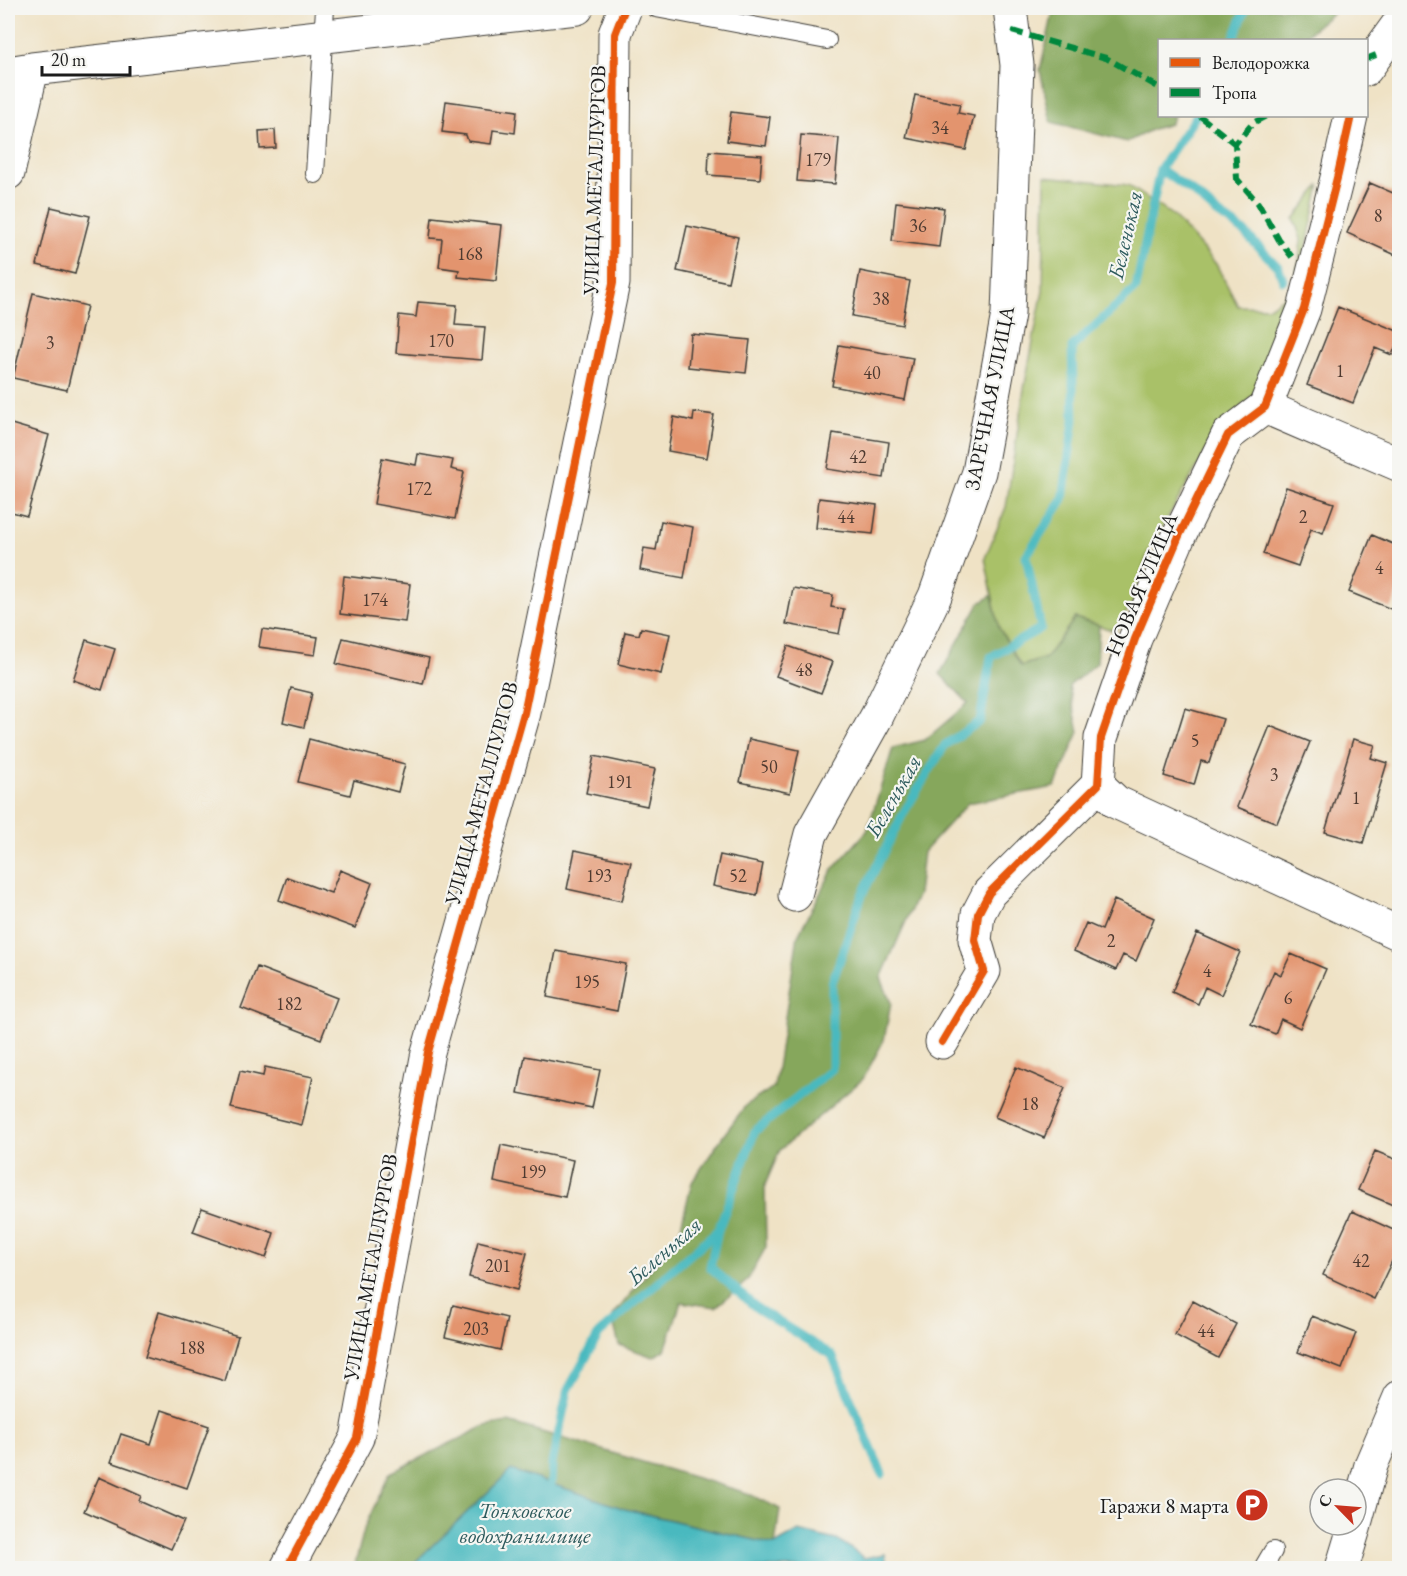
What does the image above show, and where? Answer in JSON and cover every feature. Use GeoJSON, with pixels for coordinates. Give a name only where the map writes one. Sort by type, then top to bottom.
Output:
{"type":"FeatureCollection","features":[{"type":"Feature","properties":{"kind":"street"},"geometry":{"type":"LineString","coordinates":[[8,173],[20,71],[324,22],[577,8]]}},
{"type":"Feature","properties":{"kind":"street","name":"УЛИЦА МЕТАЛЛУРГОВ"},"geometry":{"type":"LineString","coordinates":[[287,1569],[357,1438],[428,1052],[524,713],[613,283],[615,34],[625,8]]}},
{"type":"Feature","properties":{"kind":"street","name":"ЗАРЕЧНАЯ УЛИЦА"},"geometry":{"type":"LineString","coordinates":[[795,895],[812,834],[877,716],[936,596],[979,472],[1008,314],[1017,65],[1010,8]]}},
{"type":"Feature","properties":{"kind":"street"},"geometry":{"type":"LineString","coordinates":[[1368,66],[1400,22]]}},
{"type":"Feature","properties":{"kind":"street"},"geometry":{"type":"LineString","coordinates":[[1351,117],[1304,309],[1265,407],[1400,465]]}},
{"type":"Feature","properties":{"kind":"street","name":"НОВАЯ УЛИЦА"},"geometry":{"type":"LineString","coordinates":[[1098,785],[1101,738],[1135,639],[1179,536],[1228,435],[1265,407]]}},
{"type":"Feature","properties":{"kind":"street"},"geometry":{"type":"LineString","coordinates":[[942,1042],[984,971],[975,940],[978,914],[989,893],[1098,785],[1116,802],[1400,934]]}},
{"type":"Feature","properties":{"kind":"street"},"geometry":{"type":"LineString","coordinates":[[1368,1477],[1400,1397]]}},
{"type":"Feature","properties":{"kind":"street"},"geometry":{"type":"LineString","coordinates":[[1342,1569],[1351,1537]]}},
{"type":"Feature","properties":{"kind":"lane"},"geometry":{"type":"LineString","coordinates":[[656,8],[827,40]]}},
{"type":"Feature","properties":{"kind":"lane"},"geometry":{"type":"LineString","coordinates":[[315,174],[324,22]]}},
{"type":"Feature","properties":{"kind":"lane"},"geometry":{"type":"LineString","coordinates":[[1263,1569],[1273,1551]]}},
{"type":"Feature","properties":{"kind":"green space"},"geometry":{"type":"Polygon","coordinates":[[[1054,8],[1339,8],[1301,39],[1158,39],[1158,117],[1174,117],[1170,124],[1153,129],[1127,142],[1051,122],[1040,70],[1054,8]]]}},
{"type":"Feature","properties":{"kind":"green space"},"geometry":{"type":"Polygon","coordinates":[[[1045,176],[1128,185],[1172,215],[1197,242],[1216,264],[1238,306],[1269,307],[1290,292],[1299,260],[1301,239],[1294,219],[1320,185],[1290,321],[1254,394],[1219,429],[1148,552],[1133,602],[1115,631],[1075,618],[1046,658],[1021,666],[999,628],[985,558],[1006,507],[1024,389],[1043,290],[1045,176]]]}},
{"type":"Feature","properties":{"kind":"green space"},"geometry":{"type":"Polygon","coordinates":[[[992,595],[999,628],[1021,666],[1046,658],[1075,618],[1099,625],[1097,663],[1069,686],[1079,732],[1055,787],[968,803],[923,852],[918,894],[881,978],[891,1003],[884,1040],[863,1079],[780,1150],[765,1185],[766,1247],[747,1281],[716,1307],[681,1302],[665,1350],[653,1357],[619,1345],[612,1317],[679,1234],[692,1182],[746,1105],[774,1087],[798,935],[833,869],[867,831],[893,748],[925,740],[968,703],[940,674],[979,604],[992,595]]]}},
{"type":"Feature","properties":{"kind":"green space"},"geometry":{"type":"Polygon","coordinates":[[[508,1422],[747,1493],[780,1509],[775,1545],[625,1509],[511,1470],[409,1568],[354,1568],[365,1526],[390,1473],[485,1426],[508,1422]]]}},
{"type":"Feature","properties":{"kind":"water","name":"Тонковское водохранилище"},"geometry":{"type":"Polygon","coordinates":[[[511,1470],[625,1509],[775,1545],[799,1531],[840,1541],[864,1558],[885,1554],[887,1568],[409,1568],[511,1470]]]}},
{"type":"Feature","properties":{"kind":"building"},"geometry":{"type":"Polygon","coordinates":[[[915,95],[960,104],[958,113],[974,116],[966,150],[906,138],[915,95]]]}},
{"type":"Feature","properties":{"kind":"building"},"geometry":{"type":"Polygon","coordinates":[[[446,101],[517,111],[515,133],[493,130],[491,144],[468,141],[466,135],[442,132],[446,101]]]}},
{"type":"Feature","properties":{"kind":"building"},"geometry":{"type":"Polygon","coordinates":[[[731,112],[770,117],[766,146],[727,141],[731,112]]]}},
{"type":"Feature","properties":{"kind":"building"},"geometry":{"type":"Polygon","coordinates":[[[275,130],[276,148],[260,149],[259,131],[275,130]]]}},
{"type":"Feature","properties":{"kind":"building"},"geometry":{"type":"Polygon","coordinates":[[[801,135],[839,138],[835,184],[797,181],[801,135]]]}},
{"type":"Feature","properties":{"kind":"building"},"geometry":{"type":"Polygon","coordinates":[[[709,151],[762,155],[760,179],[708,175],[709,151]]]}},
{"type":"Feature","properties":{"kind":"building"},"geometry":{"type":"Polygon","coordinates":[[[1370,183],[1400,196],[1400,257],[1347,233],[1370,183]]]}},
{"type":"Feature","properties":{"kind":"building"},"geometry":{"type":"Polygon","coordinates":[[[896,202],[944,208],[939,247],[892,241],[896,202]]]}},
{"type":"Feature","properties":{"kind":"building"},"geometry":{"type":"Polygon","coordinates":[[[51,207],[90,216],[75,274],[37,265],[51,207]]]}},
{"type":"Feature","properties":{"kind":"building"},"geometry":{"type":"Polygon","coordinates":[[[432,217],[502,225],[496,281],[458,277],[459,270],[439,267],[442,239],[430,238],[432,217]]]}},
{"type":"Feature","properties":{"kind":"building"},"geometry":{"type":"Polygon","coordinates":[[[687,226],[738,237],[728,282],[677,271],[687,226]]]}},
{"type":"Feature","properties":{"kind":"building"},"geometry":{"type":"Polygon","coordinates":[[[860,271],[910,281],[902,325],[852,316],[860,271]]]}},
{"type":"Feature","properties":{"kind":"building"},"geometry":{"type":"Polygon","coordinates":[[[33,293],[87,306],[67,390],[13,378],[33,293]]]}},
{"type":"Feature","properties":{"kind":"building"},"geometry":{"type":"Polygon","coordinates":[[[418,302],[457,305],[455,325],[485,327],[482,360],[396,353],[399,315],[416,317],[418,302]]]}},
{"type":"Feature","properties":{"kind":"building"},"geometry":{"type":"Polygon","coordinates":[[[1338,307],[1400,332],[1392,355],[1375,348],[1353,403],[1307,385],[1338,307]]]}},
{"type":"Feature","properties":{"kind":"building"},"geometry":{"type":"Polygon","coordinates":[[[691,334],[750,340],[746,373],[688,367],[691,334]]]}},
{"type":"Feature","properties":{"kind":"building"},"geometry":{"type":"Polygon","coordinates":[[[839,345],[913,358],[905,400],[832,386],[839,345]]]}},
{"type":"Feature","properties":{"kind":"building"},"geometry":{"type":"Polygon","coordinates":[[[694,412],[714,415],[707,458],[668,451],[674,417],[693,421],[694,412]]]}},
{"type":"Feature","properties":{"kind":"building"},"geometry":{"type":"Polygon","coordinates":[[[8,423],[49,435],[27,516],[8,511],[8,423]]]}},
{"type":"Feature","properties":{"kind":"building"},"geometry":{"type":"Polygon","coordinates":[[[833,433],[889,442],[884,478],[827,469],[833,433]]]}},
{"type":"Feature","properties":{"kind":"building"},"geometry":{"type":"Polygon","coordinates":[[[418,454],[453,460],[451,469],[464,472],[455,519],[374,504],[382,458],[416,465],[418,454]]]}},
{"type":"Feature","properties":{"kind":"building"},"geometry":{"type":"Polygon","coordinates":[[[1286,487],[1334,503],[1323,533],[1311,529],[1298,566],[1263,554],[1286,487]]]}},
{"type":"Feature","properties":{"kind":"building"},"geometry":{"type":"Polygon","coordinates":[[[819,498],[877,505],[873,534],[816,528],[819,498]]]}},
{"type":"Feature","properties":{"kind":"building"},"geometry":{"type":"Polygon","coordinates":[[[661,521],[693,527],[684,578],[640,570],[644,548],[656,550],[661,521]]]}},
{"type":"Feature","properties":{"kind":"building"},"geometry":{"type":"Polygon","coordinates":[[[1372,535],[1400,547],[1400,588],[1391,609],[1349,592],[1372,535]]]}},
{"type":"Feature","properties":{"kind":"building"},"geometry":{"type":"Polygon","coordinates":[[[344,576],[410,584],[405,622],[340,614],[344,576]]]}},
{"type":"Feature","properties":{"kind":"building"},"geometry":{"type":"Polygon","coordinates":[[[793,588],[833,595],[831,607],[844,609],[839,634],[786,624],[793,588]]]}},
{"type":"Feature","properties":{"kind":"building"},"geometry":{"type":"Polygon","coordinates":[[[641,628],[670,634],[661,674],[618,664],[625,632],[639,635],[641,628]]]}},
{"type":"Feature","properties":{"kind":"building"},"geometry":{"type":"Polygon","coordinates":[[[262,629],[318,637],[315,655],[259,647],[262,629]]]}},
{"type":"Feature","properties":{"kind":"building"},"geometry":{"type":"Polygon","coordinates":[[[343,638],[429,658],[423,684],[336,664],[343,638]]]}},
{"type":"Feature","properties":{"kind":"building"},"geometry":{"type":"Polygon","coordinates":[[[86,640],[115,649],[102,690],[73,680],[86,640]]]}},
{"type":"Feature","properties":{"kind":"building"},"geometry":{"type":"Polygon","coordinates":[[[788,646],[833,662],[821,693],[776,676],[788,646]]]}},
{"type":"Feature","properties":{"kind":"building"},"geometry":{"type":"Polygon","coordinates":[[[291,688],[312,693],[304,727],[283,722],[291,688]]]}},
{"type":"Feature","properties":{"kind":"building"},"geometry":{"type":"Polygon","coordinates":[[[1185,708],[1223,719],[1209,763],[1201,761],[1194,785],[1164,776],[1185,708]]]}},
{"type":"Feature","properties":{"kind":"building"},"geometry":{"type":"Polygon","coordinates":[[[1270,726],[1310,742],[1277,823],[1237,807],[1270,726]]]}},
{"type":"Feature","properties":{"kind":"building"},"geometry":{"type":"Polygon","coordinates":[[[309,739],[405,764],[398,792],[354,780],[350,795],[298,782],[309,739]]]}},
{"type":"Feature","properties":{"kind":"building"},"geometry":{"type":"Polygon","coordinates":[[[749,739],[799,750],[790,793],[740,782],[749,739]]]}},
{"type":"Feature","properties":{"kind":"building"},"geometry":{"type":"Polygon","coordinates":[[[1353,739],[1375,745],[1371,758],[1387,763],[1363,843],[1325,832],[1353,739]]]}},
{"type":"Feature","properties":{"kind":"building"},"geometry":{"type":"Polygon","coordinates":[[[594,756],[655,769],[647,806],[586,793],[594,756]]]}},
{"type":"Feature","properties":{"kind":"building"},"geometry":{"type":"Polygon","coordinates":[[[575,850],[631,862],[622,901],[567,889],[575,850]]]}},
{"type":"Feature","properties":{"kind":"building"},"geometry":{"type":"Polygon","coordinates":[[[720,855],[763,864],[757,895],[713,886],[720,855]]]}},
{"type":"Feature","properties":{"kind":"building"},"geometry":{"type":"Polygon","coordinates":[[[340,870],[372,883],[355,928],[279,900],[287,877],[331,893],[340,870]]]}},
{"type":"Feature","properties":{"kind":"building"},"geometry":{"type":"Polygon","coordinates":[[[1114,900],[1154,918],[1136,961],[1123,955],[1116,970],[1074,951],[1086,923],[1102,930],[1114,900]]]}},
{"type":"Feature","properties":{"kind":"building"},"geometry":{"type":"Polygon","coordinates":[[[1197,933],[1240,952],[1221,995],[1205,987],[1198,1004],[1172,992],[1197,933]]]}},
{"type":"Feature","properties":{"kind":"building"},"geometry":{"type":"Polygon","coordinates":[[[556,951],[626,964],[617,1011],[547,997],[556,951]]]}},
{"type":"Feature","properties":{"kind":"building"},"geometry":{"type":"Polygon","coordinates":[[[1291,954],[1326,969],[1300,1028],[1281,1019],[1275,1034],[1251,1024],[1274,971],[1281,975],[1291,954]]]}},
{"type":"Feature","properties":{"kind":"building"},"geometry":{"type":"Polygon","coordinates":[[[257,967],[337,998],[321,1039],[241,1008],[257,967]]]}},
{"type":"Feature","properties":{"kind":"building"},"geometry":{"type":"Polygon","coordinates":[[[525,1056],[600,1070],[592,1108],[518,1093],[525,1056]]]}},
{"type":"Feature","properties":{"kind":"building"},"geometry":{"type":"Polygon","coordinates":[[[265,1067],[313,1077],[302,1125],[231,1108],[240,1071],[263,1076],[265,1067]]]}},
{"type":"Feature","properties":{"kind":"building"},"geometry":{"type":"Polygon","coordinates":[[[1016,1067],[1065,1088],[1044,1138],[995,1117],[1016,1067]]]}},
{"type":"Feature","properties":{"kind":"building"},"geometry":{"type":"Polygon","coordinates":[[[501,1145],[573,1160],[565,1197],[494,1182],[501,1145]]]}},
{"type":"Feature","properties":{"kind":"building"},"geometry":{"type":"Polygon","coordinates":[[[1375,1151],[1400,1161],[1400,1208],[1358,1190],[1375,1151]]]}},
{"type":"Feature","properties":{"kind":"building"},"geometry":{"type":"Polygon","coordinates":[[[202,1208],[274,1233],[266,1258],[193,1232],[202,1208]]]}},
{"type":"Feature","properties":{"kind":"building"},"geometry":{"type":"Polygon","coordinates":[[[1352,1211],[1400,1233],[1400,1244],[1374,1299],[1323,1275],[1352,1211]]]}},
{"type":"Feature","properties":{"kind":"building"},"geometry":{"type":"Polygon","coordinates":[[[478,1241],[527,1253],[517,1290],[469,1277],[478,1241]]]}},
{"type":"Feature","properties":{"kind":"building"},"geometry":{"type":"Polygon","coordinates":[[[1193,1301],[1236,1324],[1218,1358],[1175,1335],[1193,1301]]]}},
{"type":"Feature","properties":{"kind":"building"},"geometry":{"type":"Polygon","coordinates":[[[453,1305],[507,1318],[500,1350],[445,1337],[453,1305]]]}},
{"type":"Feature","properties":{"kind":"building"},"geometry":{"type":"Polygon","coordinates":[[[159,1312],[238,1336],[225,1381],[145,1357],[159,1312]]]}},
{"type":"Feature","properties":{"kind":"building"},"geometry":{"type":"Polygon","coordinates":[[[1312,1316],[1356,1333],[1342,1369],[1298,1352],[1312,1316]]]}},
{"type":"Feature","properties":{"kind":"building"},"geometry":{"type":"Polygon","coordinates":[[[162,1410],[209,1426],[187,1488],[111,1462],[121,1434],[151,1444],[162,1410]]]}},
{"type":"Feature","properties":{"kind":"building"},"geometry":{"type":"Polygon","coordinates":[[[99,1477],[141,1496],[139,1501],[184,1521],[171,1549],[84,1511],[99,1477]]]}},
{"type":"Feature","properties":{"kind":"waterway","name":"Беленькая"},"geometry":{"type":"LineString","coordinates":[[1233,39],[1246,8]]}},
{"type":"Feature","properties":{"kind":"waterway","name":"Беленькая"},"geometry":{"type":"LineString","coordinates":[[551,1484],[552,1463],[568,1390],[599,1334],[718,1230],[755,1131],[832,1069],[832,983],[862,895],[904,812],[945,745],[980,721],[991,657],[1041,628],[1026,556],[1063,499],[1074,420],[1072,347],[1136,288],[1160,169],[1195,117]]}},
{"type":"Feature","properties":{"kind":"waterway"},"geometry":{"type":"LineString","coordinates":[[1160,169],[1242,230],[1279,268],[1283,280]]}},
{"type":"Feature","properties":{"kind":"waterway"},"geometry":{"type":"LineString","coordinates":[[718,1230],[710,1267],[758,1309],[832,1355],[882,1474]]}},
{"type":"Feature","properties":{"kind":"marked path"},"geometry":{"type":"LineString","coordinates":[[1012,31],[1106,58],[1158,87]]}},
{"type":"Feature","properties":{"kind":"marked path"},"geometry":{"type":"LineString","coordinates":[[1368,58],[1376,55]]}},
{"type":"Feature","properties":{"kind":"marked path"},"geometry":{"type":"LineString","coordinates":[[1201,117],[1235,144]]}},
{"type":"Feature","properties":{"kind":"marked path"},"geometry":{"type":"LineString","coordinates":[[1264,117],[1253,123],[1235,144],[1237,179],[1258,203],[1279,240],[1292,257]]}},
{"type":"Feature","properties":{"kind":"cycle path"},"geometry":{"type":"LineString","coordinates":[[287,1568],[357,1438],[428,1052],[524,713],[613,283],[615,34],[625,8]]}},
{"type":"Feature","properties":{"kind":"cycle path"},"geometry":{"type":"LineString","coordinates":[[942,1042],[984,971],[975,940],[978,914],[989,893],[1098,785],[1101,738],[1135,639],[1179,536],[1228,435],[1265,407],[1304,309],[1351,117]]}},
{"type":"Feature","properties":{"kind":"place","name":"Гаражи 8 марта"},"geometry":{"type":"Point","coordinates":[1252,1505]}}]}
